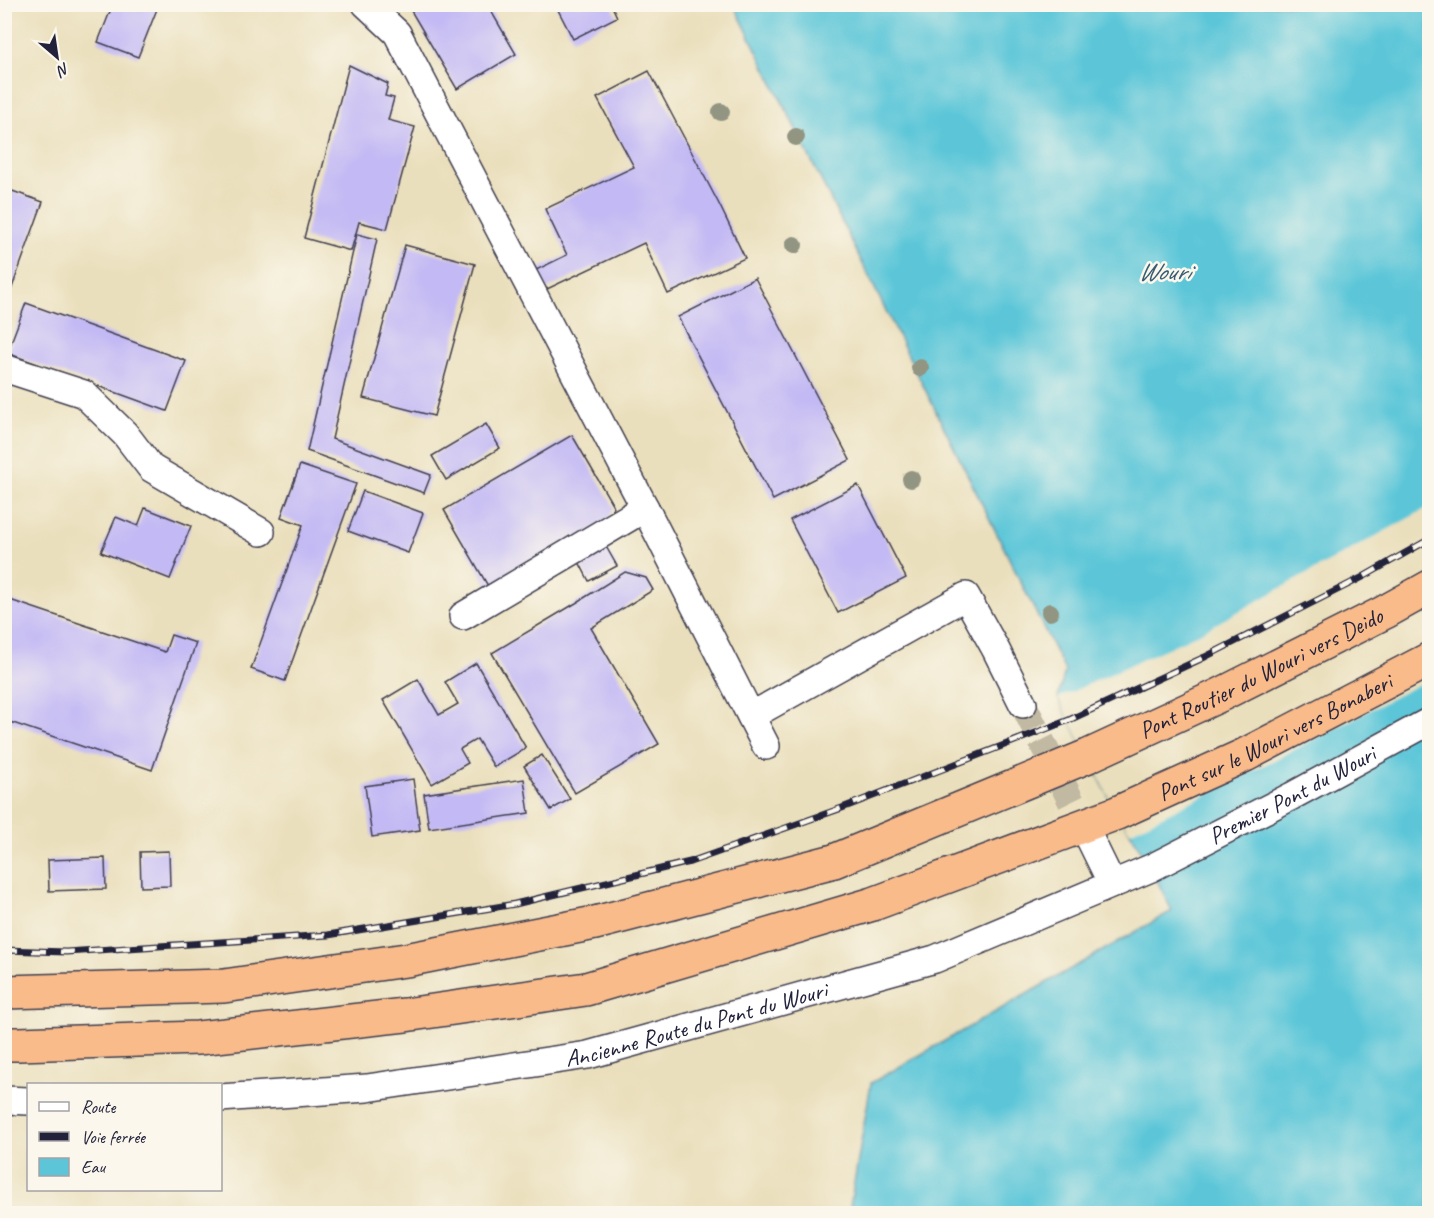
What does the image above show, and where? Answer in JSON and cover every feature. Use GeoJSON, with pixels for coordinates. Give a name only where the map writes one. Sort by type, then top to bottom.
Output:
{"type":"FeatureCollection","features":[{"type":"Feature","properties":{"kind":"highway","name":"Pont Routier du Wouri vers Deido"},"geometry":{"type":"LineString","coordinates":[[4,992],[224,986],[406,960],[595,923],[834,861],[1088,756],[1220,695],[1430,587]]}},
{"type":"Feature","properties":{"kind":"highway","name":"Pont sur le Wouri vers Bonaberi"},"geometry":{"type":"LineString","coordinates":[[4,1044],[198,1038],[405,1015],[586,989],[873,904],[1117,813],[1245,755],[1430,659]]}},
{"type":"Feature","properties":{"kind":"street"},"geometry":{"type":"LineString","coordinates":[[366,4],[397,33],[645,508],[766,746]]}},
{"type":"Feature","properties":{"kind":"street"},"geometry":{"type":"LineString","coordinates":[[4,368],[84,394],[125,434],[151,468],[261,532]]}},
{"type":"Feature","properties":{"kind":"street"},"geometry":{"type":"LineString","coordinates":[[463,616],[645,508]]}},
{"type":"Feature","properties":{"kind":"street"},"geometry":{"type":"LineString","coordinates":[[751,716],[966,596],[1023,704]]}},
{"type":"Feature","properties":{"kind":"street","name":"Premier Pont du Wouri"},"geometry":{"type":"LineString","coordinates":[[1152,868],[1430,721]]}},
{"type":"Feature","properties":{"kind":"street"},"geometry":{"type":"LineString","coordinates":[[1089,837],[1112,884]]}},
{"type":"Feature","properties":{"kind":"street","name":"Ancienne Route du Pont du Wouri"},"geometry":{"type":"LineString","coordinates":[[222,1098],[368,1089],[588,1055],[935,959],[1152,868]]}},
{"type":"Feature","properties":{"kind":"street"},"geometry":{"type":"LineString","coordinates":[[4,1100],[27,1101]]}},
{"type":"Feature","properties":{"kind":"water","name":"Wouri"},"geometry":{"type":"Polygon","coordinates":[[[734,5],[1429,5],[1429,1213],[849,1213],[871,1083],[1172,911],[1151,868],[1117,813],[1058,698],[1065,671],[734,5]]]}},
{"type":"Feature","properties":{"kind":"pier"},"geometry":{"type":"Polygon","coordinates":[[[1429,507],[1429,679],[1261,767],[1130,832],[1117,813],[1058,698],[1192,637],[1429,507]]]}},
{"type":"Feature","properties":{"kind":"building"},"geometry":{"type":"Polygon","coordinates":[[[113,4],[159,4],[138,57],[98,42],[113,4]]]}},
{"type":"Feature","properties":{"kind":"building"},"geometry":{"type":"Polygon","coordinates":[[[407,4],[487,4],[516,54],[457,89],[407,4]]]}},
{"type":"Feature","properties":{"kind":"building"},"geometry":{"type":"Polygon","coordinates":[[[555,4],[611,4],[617,17],[573,39],[555,4]]]}},
{"type":"Feature","properties":{"kind":"building"},"geometry":{"type":"Polygon","coordinates":[[[349,65],[388,84],[385,96],[394,98],[388,120],[415,127],[387,229],[359,222],[351,251],[304,238],[349,65]]]}},
{"type":"Feature","properties":{"kind":"building"},"geometry":{"type":"Polygon","coordinates":[[[649,71],[745,258],[668,294],[644,243],[545,290],[536,270],[567,255],[545,209],[634,167],[597,98],[649,71]]]}},
{"type":"Feature","properties":{"kind":"building"},"geometry":{"type":"Polygon","coordinates":[[[4,188],[43,202],[5,307],[4,307],[4,188]]]}},
{"type":"Feature","properties":{"kind":"building"},"geometry":{"type":"Polygon","coordinates":[[[357,234],[377,239],[332,439],[431,475],[424,493],[307,451],[357,234]]]}},
{"type":"Feature","properties":{"kind":"building"},"geometry":{"type":"Polygon","coordinates":[[[405,245],[475,264],[434,416],[363,398],[405,245]]]}},
{"type":"Feature","properties":{"kind":"building"},"geometry":{"type":"Polygon","coordinates":[[[755,278],[850,460],[773,500],[678,317],[755,278]]]}},
{"type":"Feature","properties":{"kind":"building"},"geometry":{"type":"Polygon","coordinates":[[[26,303],[186,361],[167,411],[7,353],[26,303]]]}},
{"type":"Feature","properties":{"kind":"building"},"geometry":{"type":"Polygon","coordinates":[[[486,424],[500,448],[446,480],[432,456],[486,424]]]}},
{"type":"Feature","properties":{"kind":"building"},"geometry":{"type":"Polygon","coordinates":[[[572,435],[614,507],[605,527],[492,593],[444,510],[572,435]]]}},
{"type":"Feature","properties":{"kind":"building"},"geometry":{"type":"Polygon","coordinates":[[[300,465],[356,484],[285,681],[251,669],[303,525],[281,517],[300,465]]]}},
{"type":"Feature","properties":{"kind":"building"},"geometry":{"type":"Polygon","coordinates":[[[858,485],[906,578],[838,613],[790,520],[858,485]]]}},
{"type":"Feature","properties":{"kind":"building"},"geometry":{"type":"Polygon","coordinates":[[[363,491],[423,513],[408,553],[348,531],[363,491]]]}},
{"type":"Feature","properties":{"kind":"building"},"geometry":{"type":"Polygon","coordinates":[[[145,508],[191,526],[170,579],[101,552],[116,517],[138,526],[145,508]]]}},
{"type":"Feature","properties":{"kind":"building"},"geometry":{"type":"Polygon","coordinates":[[[604,543],[617,566],[589,581],[577,558],[604,543]]]}},
{"type":"Feature","properties":{"kind":"building"},"geometry":{"type":"Polygon","coordinates":[[[625,572],[646,578],[653,590],[591,628],[659,744],[575,793],[492,653],[625,572]]]}},
{"type":"Feature","properties":{"kind":"building"},"geometry":{"type":"Polygon","coordinates":[[[4,598],[165,652],[171,635],[196,643],[152,770],[4,720],[4,598]]]}},
{"type":"Feature","properties":{"kind":"building"},"geometry":{"type":"Polygon","coordinates":[[[476,663],[526,748],[494,767],[477,739],[460,749],[468,763],[432,784],[383,700],[418,679],[439,715],[458,704],[445,682],[476,663]]]}},
{"type":"Feature","properties":{"kind":"building"},"geometry":{"type":"Polygon","coordinates":[[[542,755],[570,799],[551,810],[524,766],[542,755]]]}},
{"type":"Feature","properties":{"kind":"building"},"geometry":{"type":"Polygon","coordinates":[[[413,779],[420,830],[372,837],[365,786],[413,779]]]}},
{"type":"Feature","properties":{"kind":"building"},"geometry":{"type":"Polygon","coordinates":[[[524,779],[529,813],[429,828],[424,794],[524,779]]]}},
{"type":"Feature","properties":{"kind":"building"},"geometry":{"type":"Polygon","coordinates":[[[169,851],[170,886],[141,887],[140,852],[169,851]]]}},
{"type":"Feature","properties":{"kind":"building"},"geometry":{"type":"Polygon","coordinates":[[[105,858],[106,889],[49,891],[48,860],[105,858]]]}},
{"type":"Feature","properties":{"kind":"tunnel"},"geometry":{"type":"LineString","coordinates":[[1023,704],[1089,837]]}},
{"type":"Feature","properties":{"kind":"railway"},"geometry":{"type":"LineString","coordinates":[[4,950],[66,952],[328,935],[515,904],[690,862],[842,808],[1069,720],[1205,657],[1363,577],[1430,539]]}}]}
